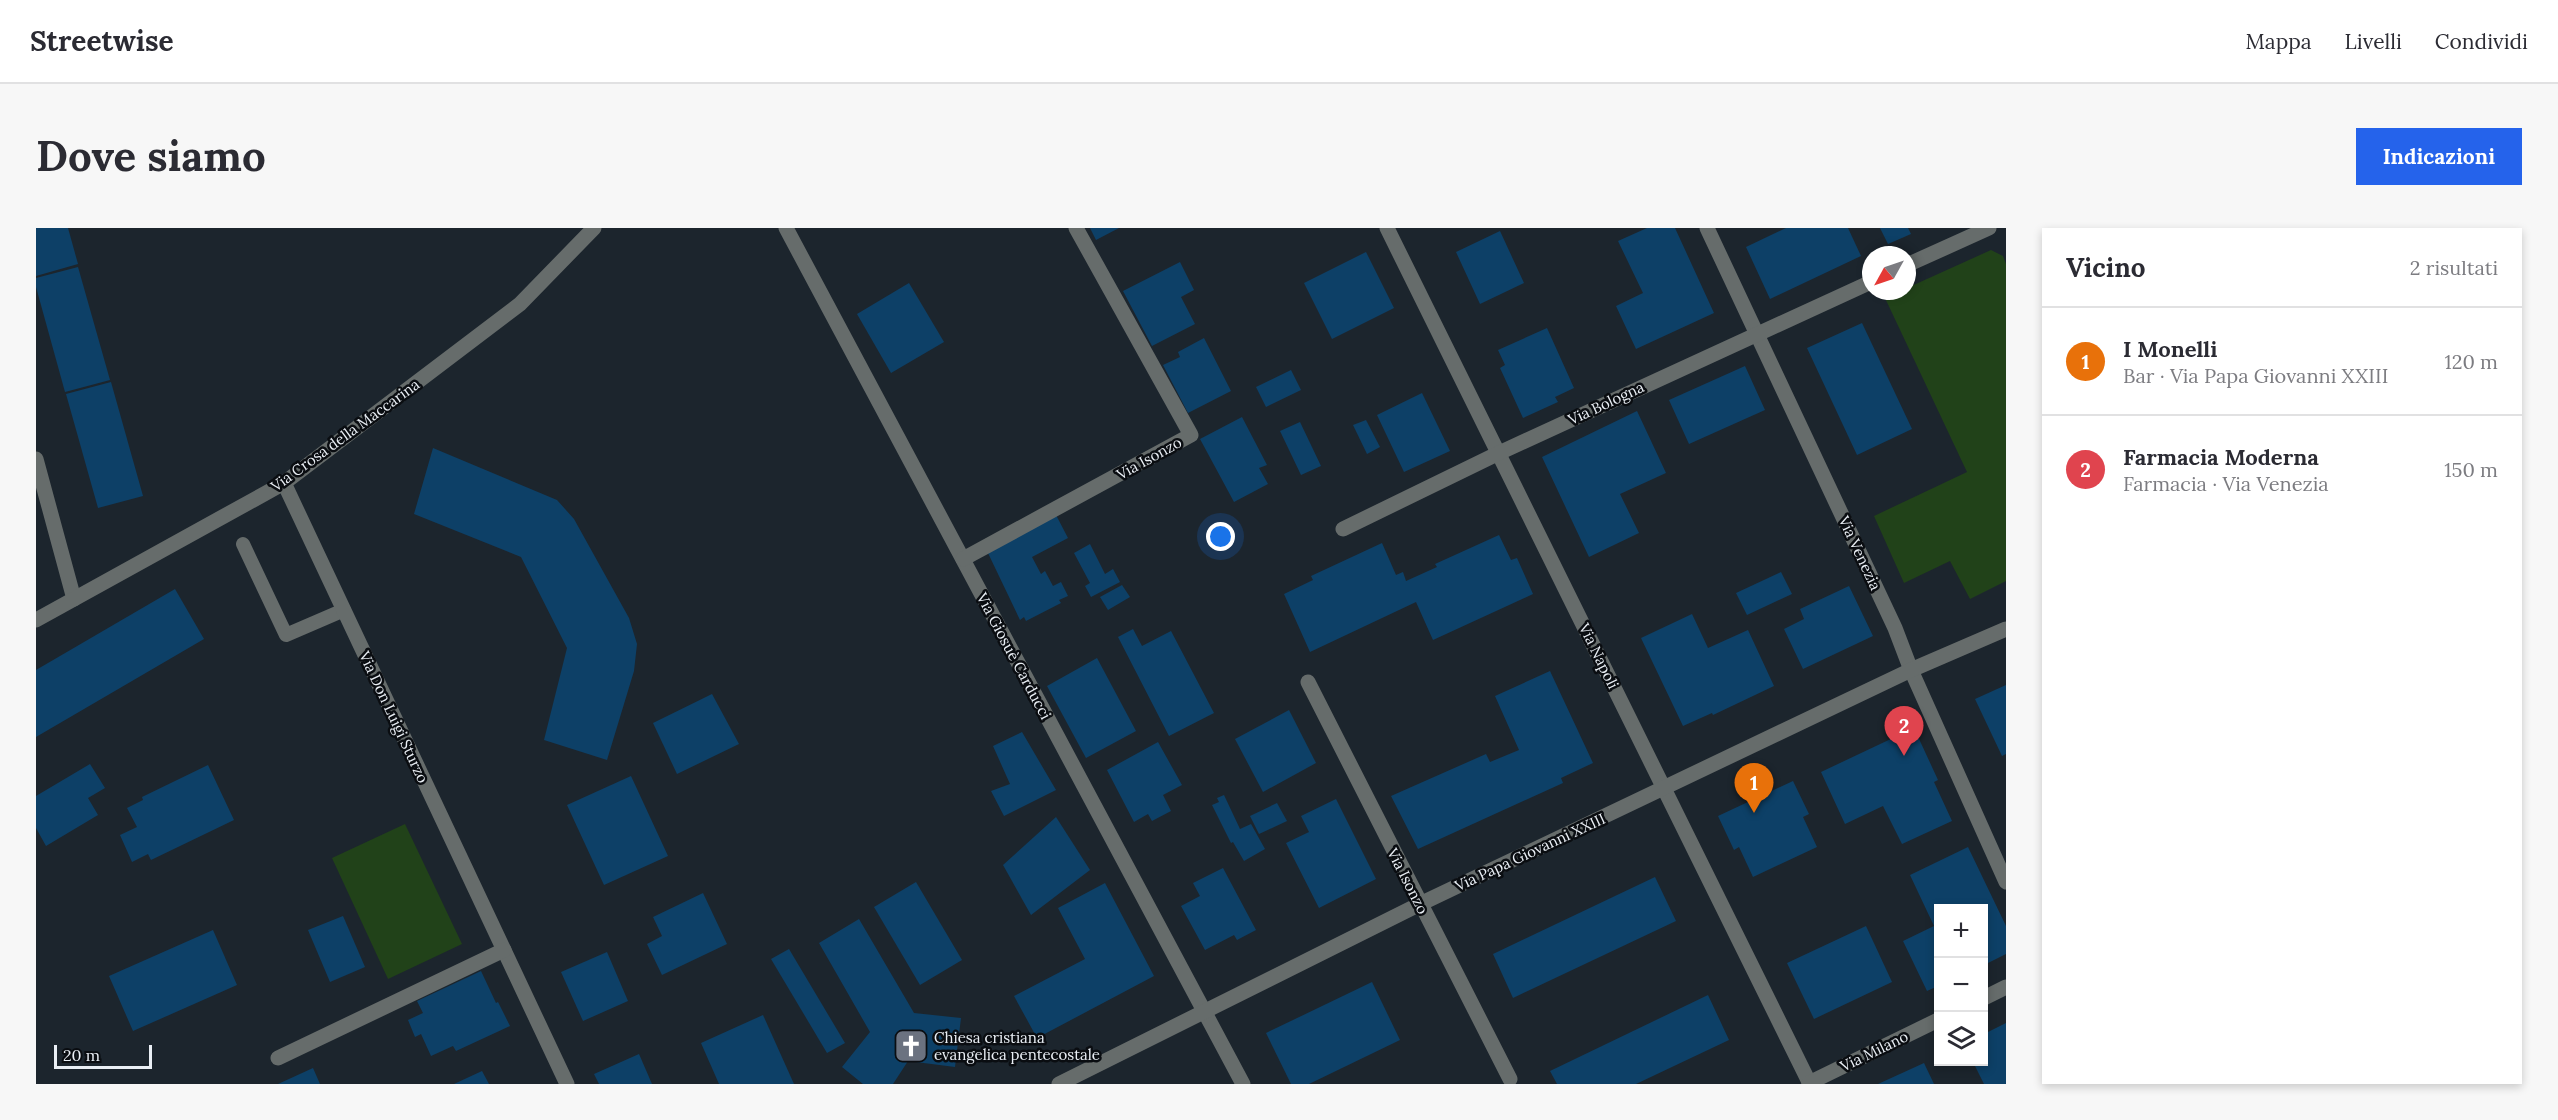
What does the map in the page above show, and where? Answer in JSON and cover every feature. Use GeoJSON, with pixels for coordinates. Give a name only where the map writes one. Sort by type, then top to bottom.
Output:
{"type":"FeatureCollection","features":[{"type":"Feature","properties":{"kind":"street","name":"Via Crosa della Maccarina"},"geometry":{"type":"LineString","coordinates":[[36,620],[284,483],[520,304],[594,228]]}},
{"type":"Feature","properties":{"kind":"street","name":"Via Giosuè Carducci"},"geometry":{"type":"LineString","coordinates":[[786,228],[1243,1084]]}},
{"type":"Feature","properties":{"kind":"street","name":"Via Isonzo"},"geometry":{"type":"LineString","coordinates":[[963,559],[1191,435],[1076,228]]}},
{"type":"Feature","properties":{"kind":"street","name":"Via Napoli"},"geometry":{"type":"LineString","coordinates":[[1387,228],[1810,1083]]}},
{"type":"Feature","properties":{"kind":"street","name":"Via Venezia"},"geometry":{"type":"LineString","coordinates":[[1707,228],[1895,628],[1911,670],[2006,882]]}},
{"type":"Feature","properties":{"kind":"street"},"geometry":{"type":"LineString","coordinates":[[1916,261],[1989,228]]}},
{"type":"Feature","properties":{"kind":"street","name":"Via Bologna"},"geometry":{"type":"LineString","coordinates":[[1343,529],[1499,453],[1862,286]]}},
{"type":"Feature","properties":{"kind":"street"},"geometry":{"type":"LineString","coordinates":[[36,459],[74,599]]}},
{"type":"Feature","properties":{"kind":"street","name":"Via Don Luigi Sturzo"},"geometry":{"type":"LineString","coordinates":[[284,483],[567,1084]]}},
{"type":"Feature","properties":{"kind":"street","name":"Via Papa Giovanni XXIII"},"geometry":{"type":"LineString","coordinates":[[1059,1084],[1420,904],[1911,670],[2006,629]]}},
{"type":"Feature","properties":{"kind":"street","name":"Via Isonzo"},"geometry":{"type":"LineString","coordinates":[[1308,682],[1510,1079]]}},
{"type":"Feature","properties":{"kind":"street"},"geometry":{"type":"LineString","coordinates":[[278,1058],[504,950]]}},
{"type":"Feature","properties":{"kind":"street"},"geometry":{"type":"LineString","coordinates":[[1988,996],[2006,987]]}},
{"type":"Feature","properties":{"kind":"street","name":"Via Milano"},"geometry":{"type":"LineString","coordinates":[[1810,1083],[1934,1022]]}},
{"type":"Feature","properties":{"kind":"lane"},"geometry":{"type":"LineString","coordinates":[[243,544],[286,634],[344,610]]}},
{"type":"Feature","properties":{"kind":"green space"},"geometry":{"type":"Polygon","coordinates":[[[1991,250],[2003,256],[2006,264],[2006,581],[1970,599],[1950,561],[1904,583],[1874,516],[1967,472],[1886,300],[1916,300],[1916,284],[1991,250]]]}},
{"type":"Feature","properties":{"kind":"green space"},"geometry":{"type":"Polygon","coordinates":[[[405,824],[462,944],[388,979],[332,858],[405,824]]]}},
{"type":"Feature","properties":{"kind":"building"},"geometry":{"type":"Polygon","coordinates":[[[36,228],[68,228],[78,264],[36,276],[36,228]]]}},
{"type":"Feature","properties":{"kind":"building"},"geometry":{"type":"Polygon","coordinates":[[[1090,228],[1119,228],[1096,240],[1090,228]]]}},
{"type":"Feature","properties":{"kind":"building"},"geometry":{"type":"Polygon","coordinates":[[[1647,228],[1675,228],[1714,313],[1636,349],[1616,306],[1643,293],[1618,241],[1647,228]]]}},
{"type":"Feature","properties":{"kind":"building"},"geometry":{"type":"Polygon","coordinates":[[[1786,228],[1848,228],[1861,256],[1770,299],[1746,247],[1786,228]]]}},
{"type":"Feature","properties":{"kind":"building"},"geometry":{"type":"Polygon","coordinates":[[[1880,228],[1908,228],[1911,234],[1888,244],[1880,228]]]}},
{"type":"Feature","properties":{"kind":"building"},"geometry":{"type":"Polygon","coordinates":[[[1500,231],[1524,283],[1480,304],[1456,252],[1500,231]]]}},
{"type":"Feature","properties":{"kind":"building"},"geometry":{"type":"Polygon","coordinates":[[[1366,252],[1394,308],[1332,339],[1304,283],[1366,252]]]}},
{"type":"Feature","properties":{"kind":"building"},"geometry":{"type":"Polygon","coordinates":[[[1180,262],[1194,290],[1181,297],[1195,324],[1152,346],[1123,291],[1180,262]]]}},
{"type":"Feature","properties":{"kind":"building"},"geometry":{"type":"Polygon","coordinates":[[[78,267],[110,380],[65,392],[36,287],[36,278],[78,267]]]}},
{"type":"Feature","properties":{"kind":"building"},"geometry":{"type":"Polygon","coordinates":[[[909,283],[944,342],[891,373],[857,314],[909,283]]]}},
{"type":"Feature","properties":{"kind":"building"},"geometry":{"type":"Polygon","coordinates":[[[1862,323],[1912,429],[1857,455],[1807,348],[1862,323]]]}},
{"type":"Feature","properties":{"kind":"building"},"geometry":{"type":"Polygon","coordinates":[[[1547,328],[1574,388],[1555,397],[1558,402],[1523,418],[1500,368],[1505,365],[1498,350],[1547,328]]]}},
{"type":"Feature","properties":{"kind":"building"},"geometry":{"type":"Polygon","coordinates":[[[1204,338],[1231,391],[1188,413],[1163,365],[1180,357],[1178,352],[1204,338]]]}},
{"type":"Feature","properties":{"kind":"building"},"geometry":{"type":"Polygon","coordinates":[[[1745,366],[1765,410],[1689,444],[1669,400],[1745,366]]]}},
{"type":"Feature","properties":{"kind":"building"},"geometry":{"type":"Polygon","coordinates":[[[1291,370],[1301,390],[1266,407],[1256,387],[1291,370]]]}},
{"type":"Feature","properties":{"kind":"building"},"geometry":{"type":"Polygon","coordinates":[[[111,382],[143,496],[98,508],[66,394],[111,382]]]}},
{"type":"Feature","properties":{"kind":"building"},"geometry":{"type":"Polygon","coordinates":[[[1422,393],[1450,451],[1404,472],[1377,415],[1422,393]]]}},
{"type":"Feature","properties":{"kind":"building"},"geometry":{"type":"Polygon","coordinates":[[[1637,411],[1666,473],[1620,494],[1639,533],[1589,557],[1542,457],[1637,411]]]}},
{"type":"Feature","properties":{"kind":"building"},"geometry":{"type":"Polygon","coordinates":[[[1242,417],[1267,465],[1259,468],[1268,484],[1234,502],[1200,439],[1242,417]]]}},
{"type":"Feature","properties":{"kind":"building"},"geometry":{"type":"Polygon","coordinates":[[[1366,420],[1380,447],[1367,454],[1353,425],[1366,420]]]}},
{"type":"Feature","properties":{"kind":"building"},"geometry":{"type":"Polygon","coordinates":[[[1300,422],[1321,466],[1301,475],[1280,431],[1300,422]]]}},
{"type":"Feature","properties":{"kind":"building"},"geometry":{"type":"Polygon","coordinates":[[[433,448],[557,500],[574,519],[629,618],[637,644],[634,671],[607,760],[544,740],[567,648],[521,557],[414,514],[433,448]]]}},
{"type":"Feature","properties":{"kind":"building"},"geometry":{"type":"Polygon","coordinates":[[[1056,515],[1068,538],[1032,557],[1041,574],[1045,571],[1053,586],[1061,582],[1068,596],[1059,600],[1061,603],[1026,621],[1024,617],[1020,620],[987,551],[1056,515]]]}},
{"type":"Feature","properties":{"kind":"building"},"geometry":{"type":"Polygon","coordinates":[[[1499,535],[1511,560],[1517,558],[1533,594],[1433,640],[1416,602],[1310,652],[1284,594],[1313,580],[1311,576],[1382,543],[1396,575],[1403,572],[1406,581],[1437,567],[1435,564],[1499,535]]]}},
{"type":"Feature","properties":{"kind":"building"},"geometry":{"type":"Polygon","coordinates":[[[1090,544],[1105,574],[1113,569],[1120,582],[1091,597],[1085,586],[1090,583],[1074,553],[1090,544]]]}},
{"type":"Feature","properties":{"kind":"building"},"geometry":{"type":"Polygon","coordinates":[[[1781,572],[1792,594],[1747,615],[1736,593],[1781,572]]]}},
{"type":"Feature","properties":{"kind":"building"},"geometry":{"type":"Polygon","coordinates":[[[1122,585],[1130,597],[1108,610],[1100,597],[1122,585]]]}},
{"type":"Feature","properties":{"kind":"building"},"geometry":{"type":"Polygon","coordinates":[[[1849,586],[1873,636],[1803,669],[1784,629],[1804,619],[1800,609],[1849,586]]]}},
{"type":"Feature","properties":{"kind":"building"},"geometry":{"type":"Polygon","coordinates":[[[175,589],[204,639],[36,737],[36,670],[175,589]]]}},
{"type":"Feature","properties":{"kind":"building"},"geometry":{"type":"Polygon","coordinates":[[[1692,614],[1708,648],[1748,630],[1774,686],[1713,715],[1712,713],[1683,726],[1641,638],[1692,614]]]}},
{"type":"Feature","properties":{"kind":"building"},"geometry":{"type":"Polygon","coordinates":[[[1133,629],[1142,646],[1171,631],[1214,713],[1169,736],[1118,637],[1133,629]]]}},
{"type":"Feature","properties":{"kind":"building"},"geometry":{"type":"Polygon","coordinates":[[[1097,658],[1136,731],[1086,758],[1047,686],[1097,658]]]}},
{"type":"Feature","properties":{"kind":"building"},"geometry":{"type":"Polygon","coordinates":[[[1550,671],[1593,763],[1561,778],[1563,783],[1418,849],[1391,796],[1486,754],[1490,762],[1519,750],[1495,696],[1550,671]]]}},
{"type":"Feature","properties":{"kind":"building"},"geometry":{"type":"Polygon","coordinates":[[[2006,685],[2006,754],[2002,756],[1975,699],[2006,685]]]}},
{"type":"Feature","properties":{"kind":"building"},"geometry":{"type":"Polygon","coordinates":[[[712,694],[739,744],[677,774],[653,723],[712,694]]]}},
{"type":"Feature","properties":{"kind":"building"},"geometry":{"type":"Polygon","coordinates":[[[1289,710],[1316,763],[1263,792],[1235,739],[1289,710]]]}},
{"type":"Feature","properties":{"kind":"building"},"geometry":{"type":"Polygon","coordinates":[[[1914,728],[1938,780],[1934,782],[1952,821],[1902,844],[1883,806],[1845,824],[1821,772],[1914,728]]]}},
{"type":"Feature","properties":{"kind":"building"},"geometry":{"type":"Polygon","coordinates":[[[1022,732],[1056,790],[1004,816],[991,791],[1010,784],[993,746],[1022,732]]]}},
{"type":"Feature","properties":{"kind":"building"},"geometry":{"type":"Polygon","coordinates":[[[1158,742],[1182,785],[1163,795],[1171,811],[1152,821],[1148,814],[1134,822],[1107,770],[1158,742]]]}},
{"type":"Feature","properties":{"kind":"building"},"geometry":{"type":"Polygon","coordinates":[[[90,764],[105,788],[88,798],[98,815],[46,846],[36,828],[36,796],[90,764]]]}},
{"type":"Feature","properties":{"kind":"building"},"geometry":{"type":"Polygon","coordinates":[[[208,765],[234,820],[151,860],[148,854],[132,862],[120,835],[137,827],[127,808],[143,800],[142,797],[208,765]]]}},
{"type":"Feature","properties":{"kind":"building"},"geometry":{"type":"Polygon","coordinates":[[[631,776],[668,856],[604,885],[567,805],[631,776]]]}},
{"type":"Feature","properties":{"kind":"building"},"geometry":{"type":"Polygon","coordinates":[[[1793,781],[1809,814],[1803,817],[1817,847],[1753,877],[1739,847],[1734,850],[1718,816],[1793,781]]]}},
{"type":"Feature","properties":{"kind":"building"},"geometry":{"type":"Polygon","coordinates":[[[1224,795],[1240,829],[1251,824],[1265,849],[1244,861],[1233,842],[1231,843],[1212,805],[1219,802],[1217,798],[1224,795]]]}},
{"type":"Feature","properties":{"kind":"building"},"geometry":{"type":"Polygon","coordinates":[[[1336,799],[1376,879],[1319,908],[1286,843],[1309,832],[1301,816],[1336,799]]]}},
{"type":"Feature","properties":{"kind":"building"},"geometry":{"type":"Polygon","coordinates":[[[1277,803],[1287,821],[1259,834],[1250,816],[1277,803]]]}},
{"type":"Feature","properties":{"kind":"building"},"geometry":{"type":"Polygon","coordinates":[[[1056,817],[1090,870],[1031,915],[1003,865],[1056,817]]]}},
{"type":"Feature","properties":{"kind":"building"},"geometry":{"type":"Polygon","coordinates":[[[1968,847],[2006,926],[2006,954],[1988,963],[1988,904],[1934,904],[1934,926],[1910,875],[1968,847]]]}},
{"type":"Feature","properties":{"kind":"building"},"geometry":{"type":"Polygon","coordinates":[[[1223,868],[1256,930],[1237,940],[1234,935],[1205,950],[1181,906],[1200,896],[1193,883],[1223,868]]]}},
{"type":"Feature","properties":{"kind":"building"},"geometry":{"type":"Polygon","coordinates":[[[1655,877],[1676,921],[1513,998],[1493,954],[1655,877]]]}},
{"type":"Feature","properties":{"kind":"building"},"geometry":{"type":"Polygon","coordinates":[[[916,882],[962,960],[920,985],[874,907],[916,882]]]}},
{"type":"Feature","properties":{"kind":"building"},"geometry":{"type":"Polygon","coordinates":[[[1105,883],[1154,976],[1037,1038],[1014,996],[1085,959],[1058,908],[1105,883]]]}},
{"type":"Feature","properties":{"kind":"building"},"geometry":{"type":"Polygon","coordinates":[[[703,893],[727,944],[662,975],[647,944],[662,936],[653,917],[703,893]]]}},
{"type":"Feature","properties":{"kind":"building"},"geometry":{"type":"Polygon","coordinates":[[[343,916],[365,967],[330,982],[308,930],[343,916]]]}},
{"type":"Feature","properties":{"kind":"building"},"geometry":{"type":"Polygon","coordinates":[[[859,919],[914,1013],[961,1018],[955,1067],[908,1061],[893,1084],[863,1084],[842,1067],[870,1032],[819,943],[859,919]]]}},
{"type":"Feature","properties":{"kind":"building"},"geometry":{"type":"Polygon","coordinates":[[[1866,926],[1892,982],[1814,1019],[1787,963],[1866,926]]]}},
{"type":"Feature","properties":{"kind":"building"},"geometry":{"type":"Polygon","coordinates":[[[1934,926],[1934,988],[1927,991],[1903,941],[1934,926]]]}},
{"type":"Feature","properties":{"kind":"building"},"geometry":{"type":"Polygon","coordinates":[[[213,930],[237,985],[133,1031],[109,976],[213,930]]]}},
{"type":"Feature","properties":{"kind":"building"},"geometry":{"type":"Polygon","coordinates":[[[789,949],[845,1043],[827,1053],[771,959],[789,949]]]}},
{"type":"Feature","properties":{"kind":"building"},"geometry":{"type":"Polygon","coordinates":[[[607,952],[628,1001],[583,1021],[561,972],[607,952]]]}},
{"type":"Feature","properties":{"kind":"building"},"geometry":{"type":"Polygon","coordinates":[[[481,971],[510,1026],[456,1051],[453,1046],[431,1056],[421,1034],[415,1037],[408,1020],[423,1013],[417,1001],[481,971]]]}},
{"type":"Feature","properties":{"kind":"building"},"geometry":{"type":"Polygon","coordinates":[[[1372,982],[1400,1040],[1309,1084],[1291,1084],[1266,1033],[1372,982]]]}},
{"type":"Feature","properties":{"kind":"building"},"geometry":{"type":"Polygon","coordinates":[[[1708,995],[1729,1040],[1636,1084],[1557,1084],[1550,1071],[1708,995]]]}},
{"type":"Feature","properties":{"kind":"building"},"geometry":{"type":"Polygon","coordinates":[[[763,1015],[794,1084],[719,1084],[701,1043],[763,1015]]]}},
{"type":"Feature","properties":{"kind":"building"},"geometry":{"type":"Polygon","coordinates":[[[2006,1023],[2006,1084],[1984,1084],[1975,1066],[1988,1066],[1988,1032],[2006,1023]]]}},
{"type":"Feature","properties":{"kind":"building"},"geometry":{"type":"Polygon","coordinates":[[[639,1054],[652,1084],[599,1084],[594,1074],[639,1054]]]}},
{"type":"Feature","properties":{"kind":"building"},"geometry":{"type":"Polygon","coordinates":[[[1924,1063],[1934,1084],[1878,1084],[1924,1063]]]}},
{"type":"Feature","properties":{"kind":"building"},"geometry":{"type":"Polygon","coordinates":[[[313,1068],[320,1084],[278,1084],[313,1068]]]}},
{"type":"Feature","properties":{"kind":"building"},"geometry":{"type":"Polygon","coordinates":[[[482,1071],[489,1084],[454,1084],[482,1071]]]}},
{"type":"Feature","properties":{"kind":"place","name":"Farmacia Moderna"},"geometry":{"type":"Point","coordinates":[1904,756]}},
{"type":"Feature","properties":{"kind":"place","name":"I Monelli"},"geometry":{"type":"Point","coordinates":[1754,813]}},
{"type":"Feature","properties":{"kind":"place","name":"Chiesa cristiana evangelica pentecostale"},"geometry":{"type":"Point","coordinates":[911,1046]}}]}
